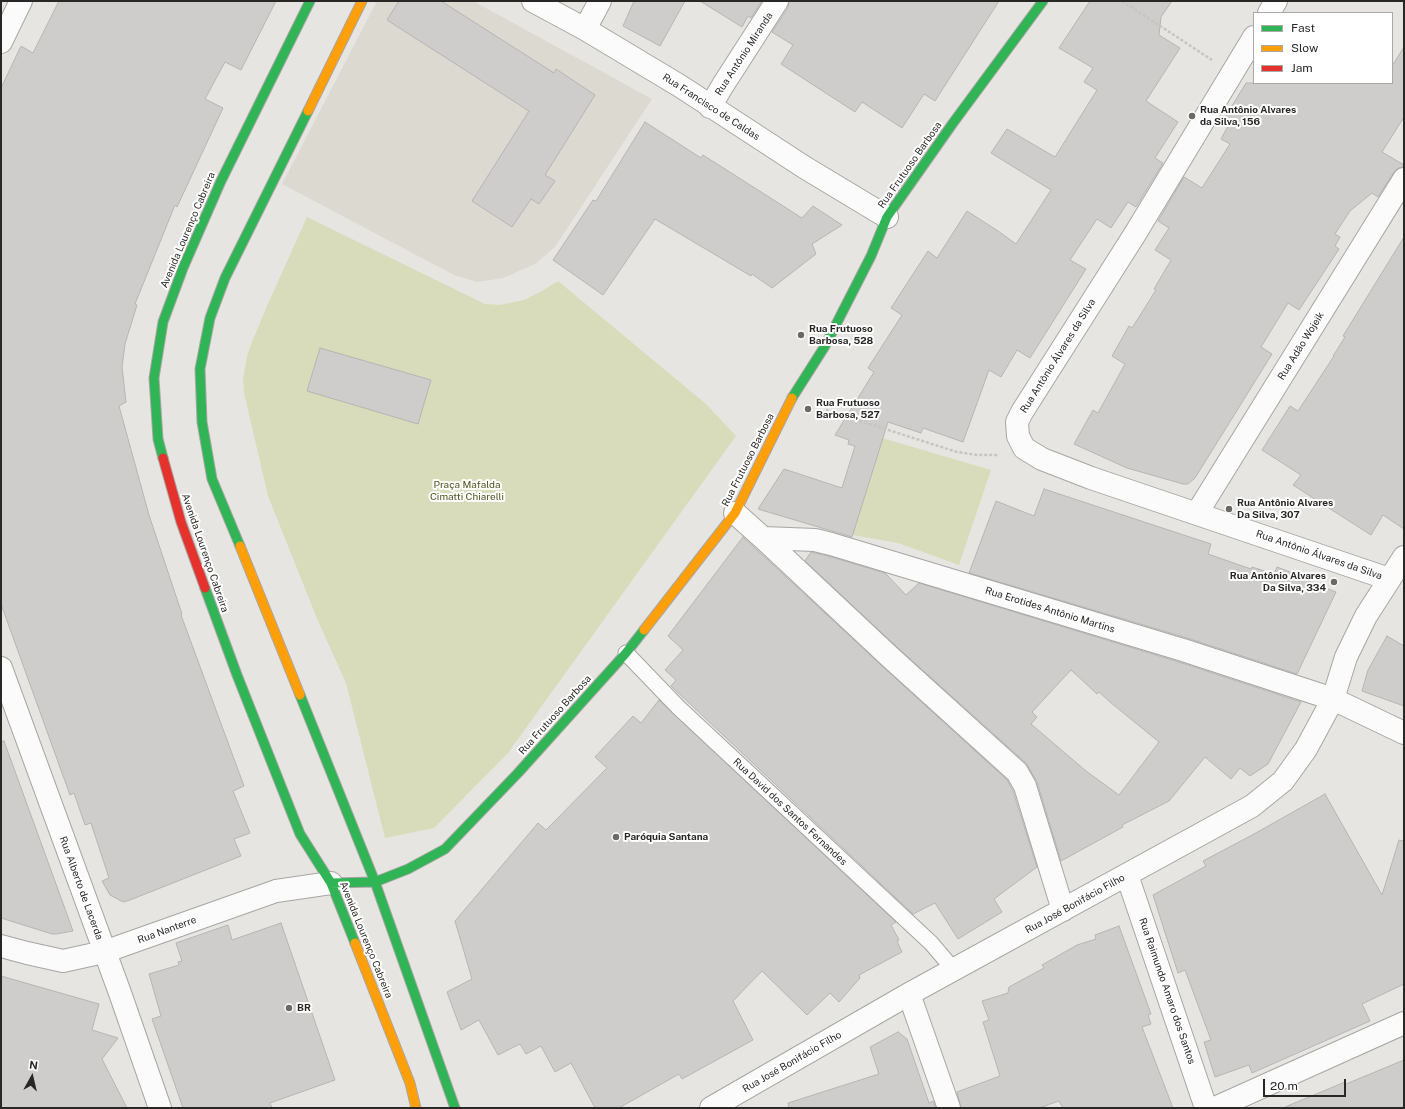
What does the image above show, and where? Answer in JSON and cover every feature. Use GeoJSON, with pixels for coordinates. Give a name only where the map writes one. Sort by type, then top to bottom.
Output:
{"type":"FeatureCollection","features":[{"type":"Feature","properties":{"kind":"main road","name":"Avenida Lourenço Cabreira"},"geometry":{"type":"LineString","coordinates":[[310,1],[221,181],[183,268],[163,322],[154,378],[158,439],[181,522],[235,668],[300,834],[332,883],[407,1076],[416,1108]]}},
{"type":"Feature","properties":{"kind":"main road"},"geometry":{"type":"LineString","coordinates":[[362,1],[225,278],[210,318],[200,369],[202,422],[212,479],[262,598],[375,882],[455,1108]]}},
{"type":"Feature","properties":{"kind":"main road","name":"Rua Frutuoso Barbosa"},"geometry":{"type":"LineString","coordinates":[[332,883],[375,882],[408,869],[445,849],[518,773],[626,653],[735,513],[792,398],[825,346],[872,256],[887,217],[1042,1]]}},
{"type":"Feature","properties":{"kind":"street"},"geometry":{"type":"LineString","coordinates":[[1,42],[21,1]]}},
{"type":"Feature","properties":{"kind":"street","name":"Rua Francisco de Caldas"},"geometry":{"type":"LineString","coordinates":[[533,1],[585,29],[710,106],[804,167],[887,217]]}},
{"type":"Feature","properties":{"kind":"street"},"geometry":{"type":"LineString","coordinates":[[585,29],[600,1]]}},
{"type":"Feature","properties":{"kind":"street","name":"Rua Antônio Miranda"},"geometry":{"type":"LineString","coordinates":[[710,106],[778,1]]}},
{"type":"Feature","properties":{"kind":"street"},"geometry":{"type":"LineString","coordinates":[[1270,12],[1276,1]]}},
{"type":"Feature","properties":{"kind":"street","name":"Rua Antônio Álvares da Silva"},"geometry":{"type":"LineString","coordinates":[[1253,40],[1135,234],[1022,412],[1017,422],[1018,436],[1024,448],[1042,459],[1091,478],[1389,579]]}},
{"type":"Feature","properties":{"kind":"street","name":"Rua Adão Wojeik"},"geometry":{"type":"LineString","coordinates":[[1197,513],[1404,179]]}},
{"type":"Feature","properties":{"kind":"street"},"geometry":{"type":"LineString","coordinates":[[735,513],[890,657],[1017,772],[1025,786],[1063,910]]}},
{"type":"Feature","properties":{"kind":"street","name":"Rua Erotides Antônio Martins"},"geometry":{"type":"LineString","coordinates":[[763,538],[815,540],[839,546],[1184,650],[1333,699]]}},
{"type":"Feature","properties":{"kind":"street","name":"Rua José Bonifácio Filho"},"geometry":{"type":"LineString","coordinates":[[711,1108],[909,994],[1252,806],[1283,781],[1306,748],[1333,699],[1346,657],[1366,616],[1404,557]]}},
{"type":"Feature","properties":{"kind":"street","name":"Rua Alberto de Lacerda"},"geometry":{"type":"LineString","coordinates":[[1,668],[160,1108]]}},
{"type":"Feature","properties":{"kind":"street"},"geometry":{"type":"LineString","coordinates":[[1333,699],[1404,733]]}},
{"type":"Feature","properties":{"kind":"street","name":"Rua Raimundo Amaro dos Santos"},"geometry":{"type":"LineString","coordinates":[[1127,875],[1206,1108]]}},
{"type":"Feature","properties":{"kind":"street","name":"Rua Nanterre"},"geometry":{"type":"LineString","coordinates":[[1,946],[63,961],[104,952],[276,891],[332,883]]}},
{"type":"Feature","properties":{"kind":"street"},"geometry":{"type":"LineString","coordinates":[[909,994],[949,1108]]}},
{"type":"Feature","properties":{"kind":"street"},"geometry":{"type":"LineString","coordinates":[[1215,1108],[1404,1023]]}},
{"type":"Feature","properties":{"kind":"lane","name":"Rua David dos Santos Fernandes"},"geometry":{"type":"LineString","coordinates":[[626,653],[678,707],[930,943],[954,970]]}},
{"type":"Feature","properties":{"kind":"path"},"geometry":{"type":"LineString","coordinates":[[1122,1],[1232,73]]}},
{"type":"Feature","properties":{"kind":"path"},"geometry":{"type":"LineString","coordinates":[[826,410],[957,452],[978,455],[996,455],[1024,448]]}},
{"type":"Feature","properties":{"kind":"shaded area"},"geometry":{"type":"Polygon","coordinates":[[[377,1],[473,1],[652,99],[555,247],[535,264],[503,278],[477,282],[454,275],[282,184],[377,1]]]}},
{"type":"Feature","properties":{"kind":"green space","name":"Praça Mafalda Cimatti Chiarelli"},"geometry":{"type":"Polygon","coordinates":[[[307,217],[485,304],[500,305],[524,300],[558,281],[706,404],[736,436],[508,753],[434,828],[385,838],[346,683],[318,621],[268,496],[244,393],[243,379],[247,356],[252,342],[307,217]]]}},
{"type":"Feature","properties":{"kind":"green space"},"geometry":{"type":"Polygon","coordinates":[[[879,437],[991,470],[959,565],[898,543],[847,534],[879,437]]]}},
{"type":"Feature","properties":{"kind":"building"},"geometry":{"type":"Polygon","coordinates":[[[59,1],[276,1],[241,70],[225,62],[205,99],[223,108],[177,207],[175,205],[135,304],[137,305],[125,344],[122,367],[126,402],[119,406],[149,515],[182,614],[181,615],[244,786],[233,791],[250,833],[234,839],[241,856],[123,902],[110,895],[102,881],[109,878],[91,823],[85,825],[74,793],[70,795],[1,604],[1,88],[21,46],[33,53],[59,1]]]}},
{"type":"Feature","properties":{"kind":"building"},"geometry":{"type":"Polygon","coordinates":[[[399,1],[441,1],[554,73],[556,69],[595,95],[545,175],[555,181],[539,204],[531,199],[512,227],[472,201],[529,111],[387,20],[399,1]]]}},
{"type":"Feature","properties":{"kind":"building"},"geometry":{"type":"Polygon","coordinates":[[[634,1],[685,1],[660,46],[623,26],[634,1]]]}},
{"type":"Feature","properties":{"kind":"building"},"geometry":{"type":"Polygon","coordinates":[[[700,1],[762,1],[751,18],[748,16],[742,27],[700,1]]]}},
{"type":"Feature","properties":{"kind":"building"},"geometry":{"type":"Polygon","coordinates":[[[789,1],[999,1],[935,101],[924,94],[902,128],[862,102],[855,112],[781,64],[793,45],[772,32],[788,8],[789,1]]]}},
{"type":"Feature","properties":{"kind":"building"},"geometry":{"type":"Polygon","coordinates":[[[1090,1],[1172,1],[1161,17],[1159,35],[1180,48],[1146,101],[1178,122],[1155,158],[1163,163],[1136,207],[1128,202],[1111,228],[1097,219],[1070,260],[1086,269],[1030,358],[1017,350],[1001,377],[989,370],[963,442],[923,428],[921,433],[888,422],[852,537],[758,509],[784,469],[842,488],[855,446],[848,444],[849,440],[835,435],[874,372],[868,368],[902,315],[891,308],[928,251],[937,258],[967,211],[1016,244],[1051,190],[991,153],[1007,129],[1055,157],[1097,90],[1084,82],[1093,68],[1059,48],[1090,1]]]}},
{"type":"Feature","properties":{"kind":"building"},"geometry":{"type":"Polygon","coordinates":[[[1404,47],[1404,117],[1382,152],[1404,165],[1404,167],[1398,168],[1394,172],[1378,197],[1372,193],[1350,211],[1335,234],[1340,237],[1335,246],[1339,249],[1299,310],[1288,303],[1261,347],[1272,354],[1195,478],[1188,484],[1183,484],[1127,468],[1074,444],[1093,410],[1098,413],[1125,364],[1112,356],[1129,326],[1132,328],[1156,290],[1154,289],[1171,260],[1155,250],[1169,228],[1158,221],[1184,177],[1202,188],[1230,144],[1221,139],[1228,126],[1222,122],[1246,83],[1393,84],[1393,64],[1404,47]]]}},
{"type":"Feature","properties":{"kind":"building"},"geometry":{"type":"Polygon","coordinates":[[[645,122],[701,158],[703,155],[802,218],[813,206],[842,225],[812,244],[816,254],[772,288],[752,274],[751,276],[655,219],[603,295],[553,260],[593,200],[596,201],[645,122]]]}},
{"type":"Feature","properties":{"kind":"building"},"geometry":{"type":"Polygon","coordinates":[[[1404,237],[1404,529],[1383,515],[1371,535],[1293,485],[1301,475],[1262,450],[1290,406],[1298,411],[1334,356],[1345,337],[1343,336],[1404,237]]]}},
{"type":"Feature","properties":{"kind":"building"},"geometry":{"type":"Polygon","coordinates":[[[320,348],[431,380],[418,424],[307,391],[320,348]]]}},
{"type":"Feature","properties":{"kind":"building"},"geometry":{"type":"Polygon","coordinates":[[[1044,489],[1211,544],[1208,554],[1251,569],[1252,567],[1274,574],[1277,567],[1311,580],[1310,582],[1336,592],[1297,674],[1187,638],[969,573],[996,501],[1034,516],[1044,489]]]}},
{"type":"Feature","properties":{"kind":"building"},"geometry":{"type":"Polygon","coordinates":[[[743,537],[1007,780],[1013,791],[1037,867],[994,899],[1002,912],[958,939],[935,903],[913,914],[671,686],[676,680],[665,670],[683,650],[668,636],[743,537]]]}},
{"type":"Feature","properties":{"kind":"building"},"geometry":{"type":"Polygon","coordinates":[[[811,552],[828,556],[885,573],[906,595],[919,583],[1179,662],[1301,702],[1268,764],[1250,776],[1240,768],[1231,779],[1205,757],[1169,801],[1122,825],[1123,827],[1061,861],[1037,782],[1026,763],[898,648],[805,561],[811,552]],[[1071,670],[1032,712],[1037,717],[1031,724],[1086,771],[1119,795],[1159,742],[1099,692],[1097,694],[1071,670]]]}},
{"type":"Feature","properties":{"kind":"building"},"geometry":{"type":"Polygon","coordinates":[[[1387,636],[1404,646],[1404,706],[1362,691],[1368,670],[1387,636]]]}},
{"type":"Feature","properties":{"kind":"building"},"geometry":{"type":"Polygon","coordinates":[[[659,700],[896,922],[891,925],[899,940],[897,941],[902,952],[859,975],[860,978],[839,1002],[830,993],[807,1015],[762,971],[733,1001],[753,1040],[682,1079],[679,1074],[619,1108],[595,1108],[571,1063],[555,1072],[541,1046],[526,1054],[520,1044],[498,1055],[479,1020],[461,1030],[447,992],[472,979],[455,921],[538,823],[546,830],[607,768],[595,757],[633,716],[641,723],[659,700]]]}},
{"type":"Feature","properties":{"kind":"building"},"geometry":{"type":"Polygon","coordinates":[[[4,741],[73,931],[52,934],[1,918],[1,742],[4,741]]]}},
{"type":"Feature","properties":{"kind":"building"},"geometry":{"type":"Polygon","coordinates":[[[1325,794],[1382,895],[1399,840],[1404,841],[1404,984],[1362,1004],[1370,1021],[1252,1073],[1249,1065],[1215,1077],[1204,1042],[1211,1040],[1185,970],[1178,973],[1153,895],[1206,866],[1203,861],[1325,794]]]}},
{"type":"Feature","properties":{"kind":"building"},"geometry":{"type":"Polygon","coordinates":[[[281,923],[335,1080],[270,1103],[272,1108],[183,1108],[152,1019],[161,1016],[149,974],[179,965],[178,962],[182,961],[176,943],[228,925],[232,940],[281,923]]]}},
{"type":"Feature","properties":{"kind":"building"},"geometry":{"type":"Polygon","coordinates":[[[1119,926],[1151,1014],[1148,1015],[1151,1024],[1142,1027],[1173,1108],[1063,1108],[1059,1101],[1039,1108],[961,1108],[957,1092],[1000,1076],[983,1022],[989,1020],[982,1001],[1008,993],[1009,987],[1044,968],[1042,965],[1077,945],[1096,939],[1095,935],[1119,926]]]}},
{"type":"Feature","properties":{"kind":"building"},"geometry":{"type":"Polygon","coordinates":[[[1,976],[99,1004],[92,1030],[118,1038],[102,1059],[127,1108],[1,1108],[1,976]]]}},
{"type":"Feature","properties":{"kind":"building"},"geometry":{"type":"Polygon","coordinates":[[[898,1032],[907,1039],[929,1103],[933,1101],[936,1108],[789,1108],[788,1103],[879,1074],[870,1047],[898,1032]]]}},
{"type":"Feature","properties":{"kind":"building"},"geometry":{"type":"Polygon","coordinates":[[[1404,1060],[1404,1108],[1285,1108],[1345,1082],[1346,1084],[1404,1060]]]}},
{"type":"Feature","properties":{"kind":"traffic: fast"},"geometry":{"type":"LineString","coordinates":[[163,458],[158,439],[154,378],[163,322],[183,268],[221,181],[310,1]]}},
{"type":"Feature","properties":{"kind":"traffic: fast"},"geometry":{"type":"LineString","coordinates":[[792,398],[825,346],[871,256],[887,217],[953,123],[1043,1]]}},
{"type":"Feature","properties":{"kind":"traffic: fast"},"geometry":{"type":"LineString","coordinates":[[240,546],[212,479],[202,422],[200,369],[210,318],[225,278],[308,111]]}},
{"type":"Feature","properties":{"kind":"traffic: fast"},"geometry":{"type":"LineString","coordinates":[[205,588],[237,675],[300,834],[331,883],[355,943]]}},
{"type":"Feature","properties":{"kind":"traffic: fast"},"geometry":{"type":"LineString","coordinates":[[331,883],[375,882],[408,869],[445,849],[518,773],[626,653],[644,630]]}},
{"type":"Feature","properties":{"kind":"traffic: fast"},"geometry":{"type":"LineString","coordinates":[[300,695],[375,882],[455,1108]]}},
{"type":"Feature","properties":{"kind":"traffic: slow"},"geometry":{"type":"LineString","coordinates":[[308,111],[362,1]]}},
{"type":"Feature","properties":{"kind":"traffic: slow"},"geometry":{"type":"LineString","coordinates":[[644,630],[735,513],[792,398]]}},
{"type":"Feature","properties":{"kind":"traffic: slow"},"geometry":{"type":"LineString","coordinates":[[240,546],[300,695]]}},
{"type":"Feature","properties":{"kind":"traffic: slow"},"geometry":{"type":"LineString","coordinates":[[355,943],[410,1083],[416,1108]]}},
{"type":"Feature","properties":{"kind":"traffic: jam"},"geometry":{"type":"LineString","coordinates":[[163,458],[181,522],[205,588]]}},
{"type":"Feature","properties":{"kind":"place","name":"Rua Antônio Alvares da Silva, 156"},"geometry":{"type":"Point","coordinates":[1192,116]}},
{"type":"Feature","properties":{"kind":"place","name":"Rua Frutuoso Barbosa, 528"},"geometry":{"type":"Point","coordinates":[801,335]}},
{"type":"Feature","properties":{"kind":"place","name":"Rua Frutuoso Barbosa, 527"},"geometry":{"type":"Point","coordinates":[808,409]}},
{"type":"Feature","properties":{"kind":"place","name":"Rua Antônio Alvares Da Silva, 307"},"geometry":{"type":"Point","coordinates":[1229,509]}},
{"type":"Feature","properties":{"kind":"place","name":"Rua Antônio Alvares Da Silva, 334"},"geometry":{"type":"Point","coordinates":[1334,582]}},
{"type":"Feature","properties":{"kind":"place","name":"Paróquia Santana"},"geometry":{"type":"Point","coordinates":[616,837]}},
{"type":"Feature","properties":{"kind":"place","name":"BR"},"geometry":{"type":"Point","coordinates":[289,1008]}}]}
